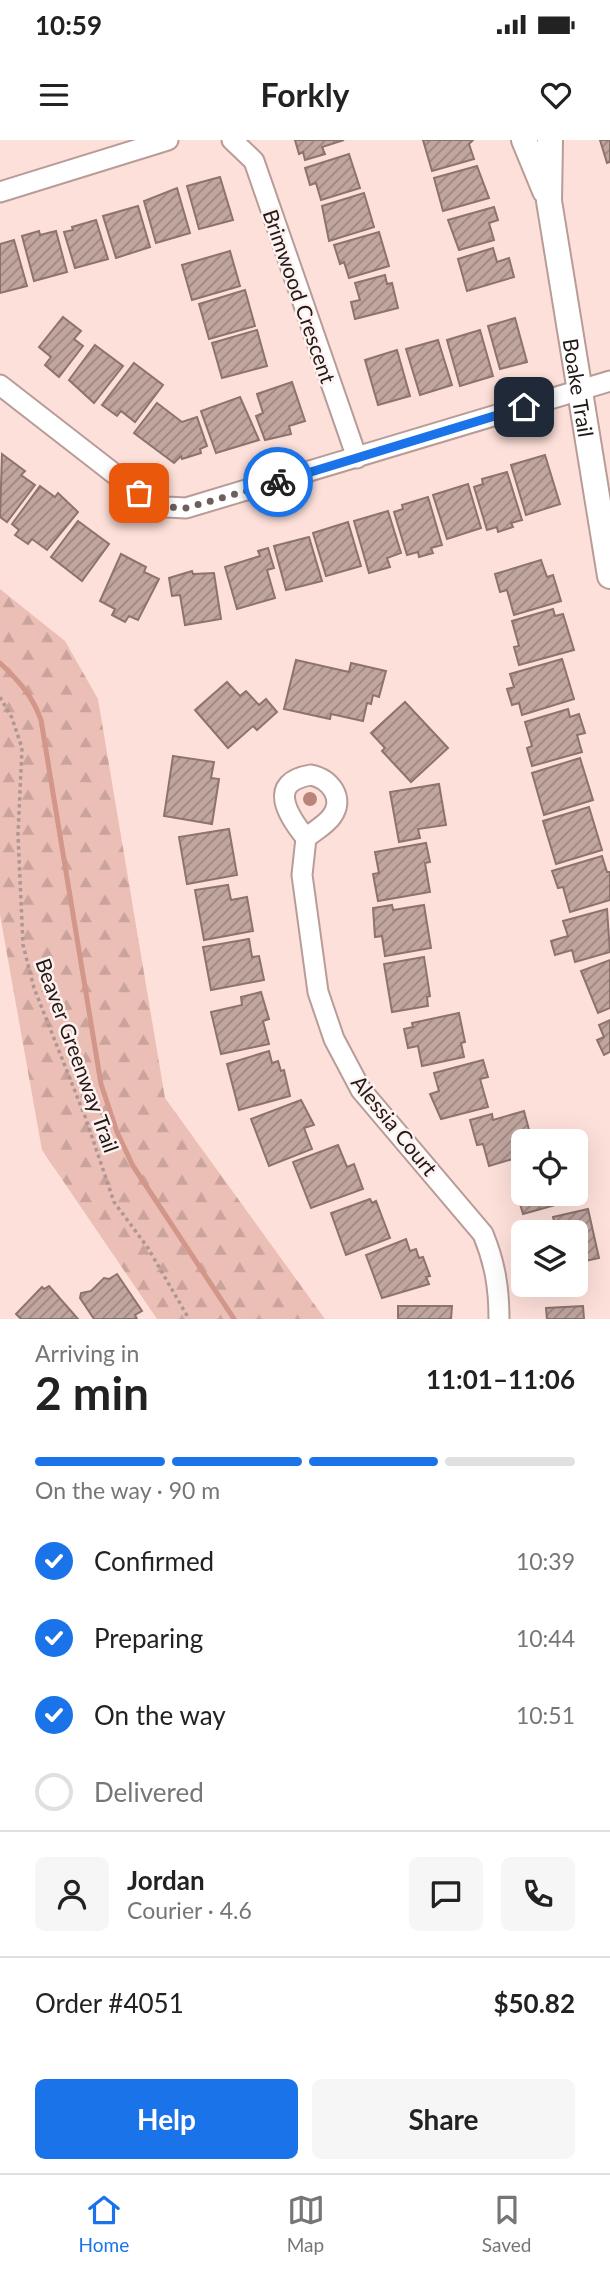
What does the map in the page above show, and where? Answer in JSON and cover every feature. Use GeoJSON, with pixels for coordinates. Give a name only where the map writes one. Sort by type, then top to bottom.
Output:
{"type":"FeatureCollection","features":[{"type":"Feature","properties":{"kind":"street"},"geometry":{"type":"LineString","coordinates":[[0,192],[168,140]]}},
{"type":"Feature","properties":{"kind":"street","name":"Brimwood Crescent"},"geometry":{"type":"LineString","coordinates":[[232,140],[254,161],[357,458]]}},
{"type":"Feature","properties":{"kind":"street","name":"Boake Trail"},"geometry":{"type":"LineString","coordinates":[[524,140],[549,201]]}},
{"type":"Feature","properties":{"kind":"street","name":"Boake Trail"},"geometry":{"type":"LineString","coordinates":[[550,140],[549,201],[610,576]]}},
{"type":"Feature","properties":{"kind":"street"},"geometry":{"type":"LineString","coordinates":[[0,385],[139,493],[166,507],[186,508],[610,381]]}},
{"type":"Feature","properties":{"kind":"street","name":"Alessia Court"},"geometry":{"type":"LineString","coordinates":[[306,838],[302,875],[317,979],[334,1039],[361,1090],[484,1234],[494,1262],[499,1293],[499,1319]]}},
{"type":"Feature","properties":{"kind":"path","name":"Beaver Greenway Trail"},"geometry":{"type":"LineString","coordinates":[[0,697],[12,718],[22,748],[18,835],[23,945],[34,988],[86,1119],[114,1202],[148,1248],[189,1319]]}},
{"type":"Feature","properties":{"kind":"green space"},"geometry":{"type":"Polygon","coordinates":[[[0,589],[65,641],[98,699],[165,1098],[325,1319],[157,1319],[42,1150],[0,915],[0,589]]]}},
{"type":"Feature","properties":{"kind":"building"},"geometry":{"type":"Polygon","coordinates":[[[295,140],[344,140],[322,147],[325,154],[305,160],[303,152],[299,154],[295,140]]]}},
{"type":"Feature","properties":{"kind":"building"},"geometry":{"type":"Polygon","coordinates":[[[423,140],[473,140],[469,144],[474,159],[432,171],[423,140]]]}},
{"type":"Feature","properties":{"kind":"building"},"geometry":{"type":"Polygon","coordinates":[[[600,140],[610,140],[610,162],[607,163],[600,140]]]}},
{"type":"Feature","properties":{"kind":"building"},"geometry":{"type":"Polygon","coordinates":[[[349,154],[360,188],[321,200],[316,183],[310,185],[305,168],[349,154]]]}},
{"type":"Feature","properties":{"kind":"building"},"geometry":{"type":"Polygon","coordinates":[[[477,166],[489,198],[443,211],[434,178],[477,166]]]}},
{"type":"Feature","properties":{"kind":"building"},"geometry":{"type":"Polygon","coordinates":[[[220,177],[233,220],[199,229],[187,186],[220,177]]]}},
{"type":"Feature","properties":{"kind":"building"},"geometry":{"type":"Polygon","coordinates":[[[177,188],[190,233],[156,243],[144,201],[177,188]]]}},
{"type":"Feature","properties":{"kind":"building"},"geometry":{"type":"Polygon","coordinates":[[[364,193],[374,227],[329,241],[322,206],[364,193]]]}},
{"type":"Feature","properties":{"kind":"building"},"geometry":{"type":"Polygon","coordinates":[[[138,206],[150,247],[116,258],[103,216],[138,206]]]}},
{"type":"Feature","properties":{"kind":"building"},"geometry":{"type":"Polygon","coordinates":[[[494,207],[498,220],[489,223],[494,240],[459,250],[448,220],[494,207]]]}},
{"type":"Feature","properties":{"kind":"building"},"geometry":{"type":"Polygon","coordinates":[[[96,220],[108,259],[75,268],[64,232],[96,220]]]}},
{"type":"Feature","properties":{"kind":"building"},"geometry":{"type":"Polygon","coordinates":[[[39,231],[40,235],[56,231],[67,272],[34,281],[22,236],[39,231]]]}},
{"type":"Feature","properties":{"kind":"building"},"geometry":{"type":"Polygon","coordinates":[[[379,232],[389,266],[349,278],[344,262],[340,264],[334,245],[379,232]]]}},
{"type":"Feature","properties":{"kind":"building"},"geometry":{"type":"Polygon","coordinates":[[[14,240],[27,286],[0,293],[0,244],[14,240]]]}},
{"type":"Feature","properties":{"kind":"building"},"geometry":{"type":"Polygon","coordinates":[[[493,248],[497,262],[509,258],[514,277],[467,291],[458,259],[493,248]]]}},
{"type":"Feature","properties":{"kind":"building"},"geometry":{"type":"Polygon","coordinates":[[[230,251],[240,286],[192,300],[182,265],[230,251]]]}},
{"type":"Feature","properties":{"kind":"building"},"geometry":{"type":"Polygon","coordinates":[[[385,275],[387,284],[392,283],[398,308],[355,319],[351,302],[360,300],[355,283],[385,275]]]}},
{"type":"Feature","properties":{"kind":"building"},"geometry":{"type":"Polygon","coordinates":[[[245,290],[255,326],[209,339],[199,304],[245,290]]]}},
{"type":"Feature","properties":{"kind":"building"},"geometry":{"type":"Polygon","coordinates":[[[63,317],[81,331],[74,339],[83,346],[59,377],[45,365],[51,357],[39,347],[63,317]]]}},
{"type":"Feature","properties":{"kind":"building"},"geometry":{"type":"Polygon","coordinates":[[[515,318],[527,362],[500,369],[488,326],[515,318]]]}},
{"type":"Feature","properties":{"kind":"building"},"geometry":{"type":"Polygon","coordinates":[[[257,330],[267,366],[222,378],[212,343],[257,330]]]}},
{"type":"Feature","properties":{"kind":"building"},"geometry":{"type":"Polygon","coordinates":[[[480,330],[493,376],[460,386],[447,340],[480,330]]]}},
{"type":"Feature","properties":{"kind":"building"},"geometry":{"type":"Polygon","coordinates":[[[438,340],[452,385],[420,395],[406,349],[438,340]]]}},
{"type":"Feature","properties":{"kind":"building"},"geometry":{"type":"Polygon","coordinates":[[[95,345],[123,366],[94,403],[69,380],[95,345]]]}},
{"type":"Feature","properties":{"kind":"building"},"geometry":{"type":"Polygon","coordinates":[[[397,350],[410,396],[378,405],[365,360],[397,350]]]}},
{"type":"Feature","properties":{"kind":"building"},"geometry":{"type":"Polygon","coordinates":[[[134,363],[163,385],[135,422],[121,411],[117,416],[102,405],[134,363]]]}},
{"type":"Feature","properties":{"kind":"building"},"geometry":{"type":"Polygon","coordinates":[[[292,382],[305,421],[289,426],[291,434],[265,440],[256,416],[263,413],[257,394],[292,382]]]}},
{"type":"Feature","properties":{"kind":"building"},"geometry":{"type":"Polygon","coordinates":[[[240,397],[259,440],[216,453],[201,411],[240,397]]]}},
{"type":"Feature","properties":{"kind":"building"},"geometry":{"type":"Polygon","coordinates":[[[157,403],[182,422],[197,417],[207,446],[200,449],[201,453],[182,459],[181,456],[174,463],[134,433],[157,403]]]}},
{"type":"Feature","properties":{"kind":"building"},"geometry":{"type":"Polygon","coordinates":[[[2,454],[25,471],[21,475],[35,485],[7,522],[0,517],[2,454]]]}},
{"type":"Feature","properties":{"kind":"building"},"geometry":{"type":"Polygon","coordinates":[[[545,455],[560,504],[526,515],[511,465],[545,455]]]}},
{"type":"Feature","properties":{"kind":"building"},"geometry":{"type":"Polygon","coordinates":[[[507,472],[522,520],[511,523],[513,527],[498,532],[497,527],[487,530],[474,487],[483,484],[482,479],[507,472]]]}},
{"type":"Feature","properties":{"kind":"building"},"geometry":{"type":"Polygon","coordinates":[[[468,484],[481,528],[447,539],[433,495],[468,484]]]}},
{"type":"Feature","properties":{"kind":"building"},"geometry":{"type":"Polygon","coordinates":[[[40,486],[55,497],[58,493],[78,512],[47,550],[32,539],[28,544],[15,535],[19,530],[12,524],[40,486]]]}},
{"type":"Feature","properties":{"kind":"building"},"geometry":{"type":"Polygon","coordinates":[[[428,497],[442,545],[431,548],[433,553],[419,557],[418,552],[407,555],[394,512],[403,509],[402,505],[428,497]]]}},
{"type":"Feature","properties":{"kind":"building"},"geometry":{"type":"Polygon","coordinates":[[[388,511],[401,553],[387,558],[390,567],[369,573],[354,521],[388,511]]]}},
{"type":"Feature","properties":{"kind":"building"},"geometry":{"type":"Polygon","coordinates":[[[78,521],[109,544],[82,581],[51,557],[78,521]]]}},
{"type":"Feature","properties":{"kind":"building"},"geometry":{"type":"Polygon","coordinates":[[[348,522],[361,566],[326,576],[313,533],[348,522]]]}},
{"type":"Feature","properties":{"kind":"building"},"geometry":{"type":"Polygon","coordinates":[[[309,537],[322,581],[286,590],[274,546],[309,537]]]}},
{"type":"Feature","properties":{"kind":"building"},"geometry":{"type":"Polygon","coordinates":[[[268,548],[274,568],[267,570],[275,598],[237,609],[225,567],[260,556],[258,551],[268,548]]]}},
{"type":"Feature","properties":{"kind":"building"},"geometry":{"type":"Polygon","coordinates":[[[121,554],[146,567],[144,572],[159,579],[138,620],[129,616],[125,622],[112,615],[115,609],[100,601],[121,554]]]}},
{"type":"Feature","properties":{"kind":"building"},"geometry":{"type":"Polygon","coordinates":[[[541,560],[547,577],[553,575],[561,601],[514,615],[507,590],[500,592],[495,574],[541,560]]]}},
{"type":"Feature","properties":{"kind":"building"},"geometry":{"type":"Polygon","coordinates":[[[192,571],[193,574],[214,573],[221,619],[185,625],[180,595],[172,596],[169,578],[192,571]]]}},
{"type":"Feature","properties":{"kind":"building"},"geometry":{"type":"Polygon","coordinates":[[[553,609],[555,616],[563,614],[574,650],[519,665],[514,647],[519,646],[512,621],[553,609]]]}},
{"type":"Feature","properties":{"kind":"building"},"geometry":{"type":"Polygon","coordinates":[[[562,659],[574,699],[522,715],[519,703],[512,705],[507,689],[514,687],[510,674],[562,659]]]}},
{"type":"Feature","properties":{"kind":"building"},"geometry":{"type":"Polygon","coordinates":[[[296,660],[349,672],[351,663],[386,671],[379,697],[373,695],[371,704],[367,703],[363,721],[331,714],[330,719],[284,709],[296,660]]]}},
{"type":"Feature","properties":{"kind":"building"},"geometry":{"type":"Polygon","coordinates":[[[227,682],[240,696],[246,691],[259,705],[266,699],[277,712],[257,730],[253,726],[228,748],[195,710],[227,682]]]}},
{"type":"Feature","properties":{"kind":"building"},"geometry":{"type":"Polygon","coordinates":[[[405,702],[448,748],[411,782],[382,751],[385,748],[371,733],[405,702]]]}},
{"type":"Feature","properties":{"kind":"building"},"geometry":{"type":"Polygon","coordinates":[[[568,709],[570,717],[579,714],[585,733],[577,735],[582,752],[532,766],[527,748],[532,746],[525,722],[568,709]]]}},
{"type":"Feature","properties":{"kind":"building"},"geometry":{"type":"Polygon","coordinates":[[[173,756],[214,762],[211,778],[219,779],[212,824],[164,816],[173,756]]]}},
{"type":"Feature","properties":{"kind":"building"},"geometry":{"type":"Polygon","coordinates":[[[580,758],[593,800],[544,815],[532,773],[580,758]]]}},
{"type":"Feature","properties":{"kind":"building"},"geometry":{"type":"Polygon","coordinates":[[[439,784],[446,825],[418,829],[420,838],[399,842],[390,792],[439,784]]]}},
{"type":"Feature","properties":{"kind":"building"},"geometry":{"type":"Polygon","coordinates":[[[589,807],[602,850],[556,864],[543,821],[589,807]]]}},
{"type":"Feature","properties":{"kind":"building"},"geometry":{"type":"Polygon","coordinates":[[[229,829],[237,875],[187,884],[179,837],[229,829]]]}},
{"type":"Feature","properties":{"kind":"building"},"geometry":{"type":"Polygon","coordinates":[[[426,843],[430,862],[425,863],[430,892],[378,901],[373,874],[379,873],[375,852],[426,843]]]}},
{"type":"Feature","properties":{"kind":"building"},"geometry":{"type":"Polygon","coordinates":[[[602,856],[607,872],[610,872],[610,900],[570,912],[563,887],[558,888],[552,871],[602,856]]]}},
{"type":"Feature","properties":{"kind":"building"},"geometry":{"type":"Polygon","coordinates":[[[228,885],[231,900],[247,897],[253,931],[204,940],[195,890],[228,885]]]}},
{"type":"Feature","properties":{"kind":"building"},"geometry":{"type":"Polygon","coordinates":[[[392,905],[393,910],[424,905],[431,948],[385,956],[382,936],[375,937],[373,908],[392,905]]]}},
{"type":"Feature","properties":{"kind":"building"},"geometry":{"type":"Polygon","coordinates":[[[607,909],[610,952],[575,962],[572,950],[555,955],[551,941],[568,936],[563,921],[607,909]]]}},
{"type":"Feature","properties":{"kind":"building"},"geometry":{"type":"Polygon","coordinates":[[[249,939],[252,957],[259,956],[264,980],[211,990],[203,947],[249,939]]]}},
{"type":"Feature","properties":{"kind":"building"},"geometry":{"type":"Polygon","coordinates":[[[424,957],[430,996],[427,997],[428,1006],[392,1012],[384,964],[424,957]]]}},
{"type":"Feature","properties":{"kind":"building"},"geometry":{"type":"Polygon","coordinates":[[[610,960],[610,1008],[598,1013],[581,971],[610,960]]]}},
{"type":"Feature","properties":{"kind":"building"},"geometry":{"type":"Polygon","coordinates":[[[261,992],[269,1019],[263,1021],[269,1044],[221,1054],[211,1012],[242,1005],[241,997],[261,992]]]}},
{"type":"Feature","properties":{"kind":"building"},"geometry":{"type":"Polygon","coordinates":[[[459,1013],[465,1042],[461,1043],[464,1057],[422,1066],[418,1046],[408,1048],[404,1029],[413,1027],[412,1023],[459,1013]]]}},
{"type":"Feature","properties":{"kind":"building"},"geometry":{"type":"Polygon","coordinates":[[[610,1020],[610,1052],[604,1055],[597,1040],[604,1037],[599,1025],[610,1020]]]}},
{"type":"Feature","properties":{"kind":"building"},"geometry":{"type":"Polygon","coordinates":[[[269,1051],[272,1063],[278,1061],[281,1071],[284,1070],[290,1096],[239,1110],[227,1064],[269,1051]]]}},
{"type":"Feature","properties":{"kind":"building"},"geometry":{"type":"Polygon","coordinates":[[[483,1060],[488,1077],[480,1079],[488,1107],[441,1119],[430,1094],[439,1091],[434,1073],[483,1060]]]}},
{"type":"Feature","properties":{"kind":"building"},"geometry":{"type":"Polygon","coordinates":[[[301,1100],[314,1125],[304,1128],[312,1149],[269,1166],[251,1119],[301,1100]]]}},
{"type":"Feature","properties":{"kind":"building"},"geometry":{"type":"Polygon","coordinates":[[[524,1111],[529,1129],[511,1129],[511,1160],[489,1166],[483,1144],[477,1145],[470,1120],[492,1114],[493,1120],[524,1111]]]}},
{"type":"Feature","properties":{"kind":"building"},"geometry":{"type":"Polygon","coordinates":[[[338,1145],[347,1167],[354,1164],[363,1189],[311,1208],[293,1162],[338,1145]]]}},
{"type":"Feature","properties":{"kind":"building"},"geometry":{"type":"Polygon","coordinates":[[[370,1199],[372,1203],[376,1201],[390,1238],[346,1255],[331,1213],[370,1199]]]}},
{"type":"Feature","properties":{"kind":"building"},"geometry":{"type":"Polygon","coordinates":[[[521,1206],[552,1206],[523,1214],[521,1206]]]}},
{"type":"Feature","properties":{"kind":"building"},"geometry":{"type":"Polygon","coordinates":[[[588,1209],[599,1258],[588,1260],[588,1220],[554,1220],[553,1217],[588,1209]]]}},
{"type":"Feature","properties":{"kind":"building"},"geometry":{"type":"Polygon","coordinates":[[[406,1239],[410,1251],[416,1249],[419,1258],[423,1257],[430,1276],[426,1277],[429,1284],[382,1298],[366,1255],[406,1239]]]}},
{"type":"Feature","properties":{"kind":"building"},"geometry":{"type":"Polygon","coordinates":[[[117,1274],[142,1311],[135,1315],[137,1319],[94,1319],[80,1298],[81,1293],[91,1291],[104,1278],[109,1279],[117,1274]]]}},
{"type":"Feature","properties":{"kind":"building"},"geometry":{"type":"Polygon","coordinates":[[[49,1286],[78,1319],[21,1319],[16,1314],[42,1287],[44,1289],[49,1286]]]}},
{"type":"Feature","properties":{"kind":"building"},"geometry":{"type":"Polygon","coordinates":[[[398,1306],[452,1306],[451,1319],[398,1319],[398,1306]]]}},
{"type":"Feature","properties":{"kind":"building"},"geometry":{"type":"Polygon","coordinates":[[[583,1306],[584,1319],[547,1319],[546,1308],[583,1306]]]}},
{"type":"Feature","properties":{"kind":"waterway"},"geometry":{"type":"LineString","coordinates":[[0,663],[24,689],[41,720],[101,1084],[117,1132],[133,1166],[234,1319]]}},
{"type":"Feature","properties":{"kind":"way so far"},"geometry":{"type":"LineString","coordinates":[[139,493],[166,507],[186,508],[278,482]]}},
{"type":"Feature","properties":{"kind":"route"},"geometry":{"type":"LineString","coordinates":[[278,482],[524,407]]}}]}
